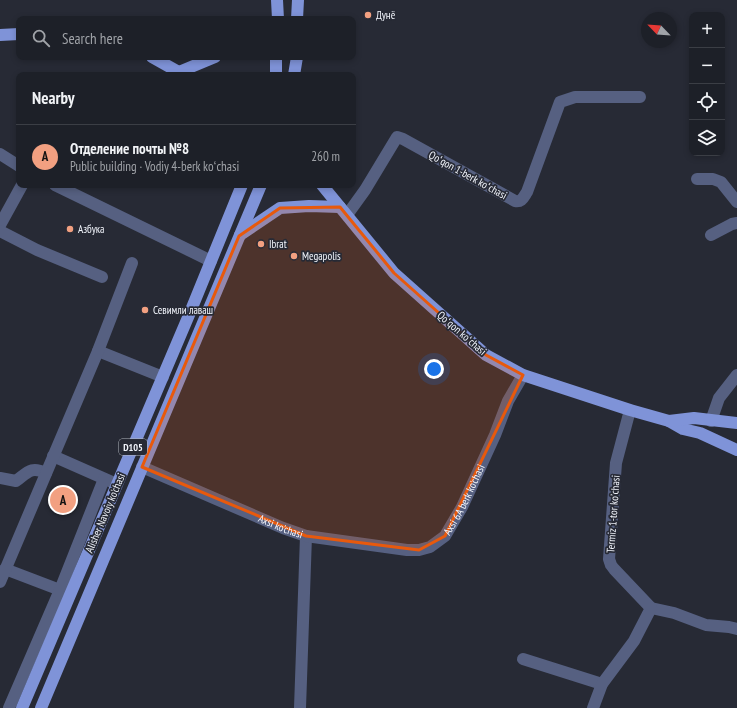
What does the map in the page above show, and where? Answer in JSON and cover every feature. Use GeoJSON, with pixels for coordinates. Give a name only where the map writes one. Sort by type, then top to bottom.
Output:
{"type":"FeatureCollection","features":[{"type":"Feature","properties":{"kind":"main road"},"geometry":{"type":"LineString","coordinates":[[277,0],[278,16]]}},
{"type":"Feature","properties":{"kind":"main road"},"geometry":{"type":"LineString","coordinates":[[297,16],[298,0]]}},
{"type":"Feature","properties":{"kind":"main road"},"geometry":{"type":"LineString","coordinates":[[0,35],[16,34]]}},
{"type":"Feature","properties":{"kind":"main road"},"geometry":{"type":"LineString","coordinates":[[158,60],[180,72]]}},
{"type":"Feature","properties":{"kind":"main road"},"geometry":{"type":"LineString","coordinates":[[184,72],[209,60]]}},
{"type":"Feature","properties":{"kind":"main road"},"geometry":{"type":"LineString","coordinates":[[276,60],[276,72]]}},
{"type":"Feature","properties":{"kind":"main road"},"geometry":{"type":"LineString","coordinates":[[294,72],[296,60]]}},
{"type":"Feature","properties":{"kind":"main road","name":"Alisher Navoiy ko'chasi"},"geometry":{"type":"LineString","coordinates":[[22,708],[65,592],[117,485],[241,188]]}},
{"type":"Feature","properties":{"kind":"main road","name":"Alisher Navoiy ko'chasi"},"geometry":{"type":"LineString","coordinates":[[41,708],[259,188]]}},
{"type":"Feature","properties":{"kind":"main road","name":"Qoʻqon koʻchasi"},"geometry":{"type":"LineString","coordinates":[[325,188],[394,273],[486,355],[523,375],[630,410],[669,421],[683,429],[700,433],[737,450]]}},
{"type":"Feature","properties":{"kind":"main road"},"geometry":{"type":"LineString","coordinates":[[239,236],[280,208],[309,206],[344,211]]}},
{"type":"Feature","properties":{"kind":"main road","name":"Qoʻqon koʻchasi"},"geometry":{"type":"LineString","coordinates":[[669,421],[694,418],[737,424]]}},
{"type":"Feature","properties":{"kind":"street","name":"Qoʻqon 1-berk koʻchasi"},"geometry":{"type":"LineString","coordinates":[[344,211],[365,190],[397,137],[402,138],[514,201],[519,201],[523,199],[527,192],[560,102],[575,98],[640,97]]}},
{"type":"Feature","properties":{"kind":"street"},"geometry":{"type":"LineString","coordinates":[[0,154],[16,164]]}},
{"type":"Feature","properties":{"kind":"street"},"geometry":{"type":"LineString","coordinates":[[697,179],[713,179],[721,182],[737,202]]}},
{"type":"Feature","properties":{"kind":"street"},"geometry":{"type":"LineString","coordinates":[[0,225],[20,188]]}},
{"type":"Feature","properties":{"kind":"street"},"geometry":{"type":"LineString","coordinates":[[61,188],[211,261]]}},
{"type":"Feature","properties":{"kind":"street"},"geometry":{"type":"LineString","coordinates":[[711,235],[737,223]]}},
{"type":"Feature","properties":{"kind":"street"},"geometry":{"type":"LineString","coordinates":[[0,231],[37,250],[102,277]]}},
{"type":"Feature","properties":{"kind":"street"},"geometry":{"type":"LineString","coordinates":[[0,582],[98,351],[132,263]]}},
{"type":"Feature","properties":{"kind":"street"},"geometry":{"type":"LineString","coordinates":[[98,351],[163,377]]}},
{"type":"Feature","properties":{"kind":"street","name":"Axsi 6А berk ko'chasi"},"geometry":{"type":"LineString","coordinates":[[306,536],[407,550],[419,550],[430,547],[445,536],[462,507],[495,435],[508,401],[523,375]]}},
{"type":"Feature","properties":{"kind":"street"},"geometry":{"type":"LineString","coordinates":[[711,421],[719,398],[737,375]]}},
{"type":"Feature","properties":{"kind":"street","name":"Termiz 1-tor koʼchasi"},"geometry":{"type":"LineString","coordinates":[[630,410],[616,463],[609,559],[614,569],[651,608]]}},
{"type":"Feature","properties":{"kind":"street"},"geometry":{"type":"LineString","coordinates":[[53,456],[117,485]]}},
{"type":"Feature","properties":{"kind":"street","name":"Axsi ko'chasi"},"geometry":{"type":"LineString","coordinates":[[142,467],[283,528],[306,536],[300,708]]}},
{"type":"Feature","properties":{"kind":"street"},"geometry":{"type":"LineString","coordinates":[[0,478],[16,481],[29,471],[35,469],[46,473]]}},
{"type":"Feature","properties":{"kind":"street"},"geometry":{"type":"LineString","coordinates":[[9,708],[65,592],[104,479]]}},
{"type":"Feature","properties":{"kind":"street"},"geometry":{"type":"LineString","coordinates":[[5,569],[65,592]]}},
{"type":"Feature","properties":{"kind":"street"},"geometry":{"type":"LineString","coordinates":[[594,708],[602,684],[634,641],[651,608],[674,613],[706,625],[729,627],[737,630]]}},
{"type":"Feature","properties":{"kind":"street"},"geometry":{"type":"LineString","coordinates":[[523,659],[602,684]]}},
{"type":"Feature","properties":{"kind":"highlighted area"},"geometry":{"type":"Polygon","coordinates":[[[340,207],[394,273],[486,355],[523,375],[445,536],[419,550],[306,536],[142,467],[239,236],[280,208],[340,207]]]}},
{"type":"Feature","properties":{"kind":"place","name":"Дунё"},"geometry":{"type":"Point","coordinates":[368,15]}},
{"type":"Feature","properties":{"kind":"place","name":"Азбука"},"geometry":{"type":"Point","coordinates":[70,229]}},
{"type":"Feature","properties":{"kind":"place","name":"Ibrat"},"geometry":{"type":"Point","coordinates":[261,244]}},
{"type":"Feature","properties":{"kind":"place","name":"Megapolis"},"geometry":{"type":"Point","coordinates":[294,256]}},
{"type":"Feature","properties":{"kind":"place","name":"Севимли лаваш"},"geometry":{"type":"Point","coordinates":[145,310]}},
{"type":"Feature","properties":{"kind":"place","name":"Отделение почты №8"},"geometry":{"type":"Point","coordinates":[63,500]}}]}
